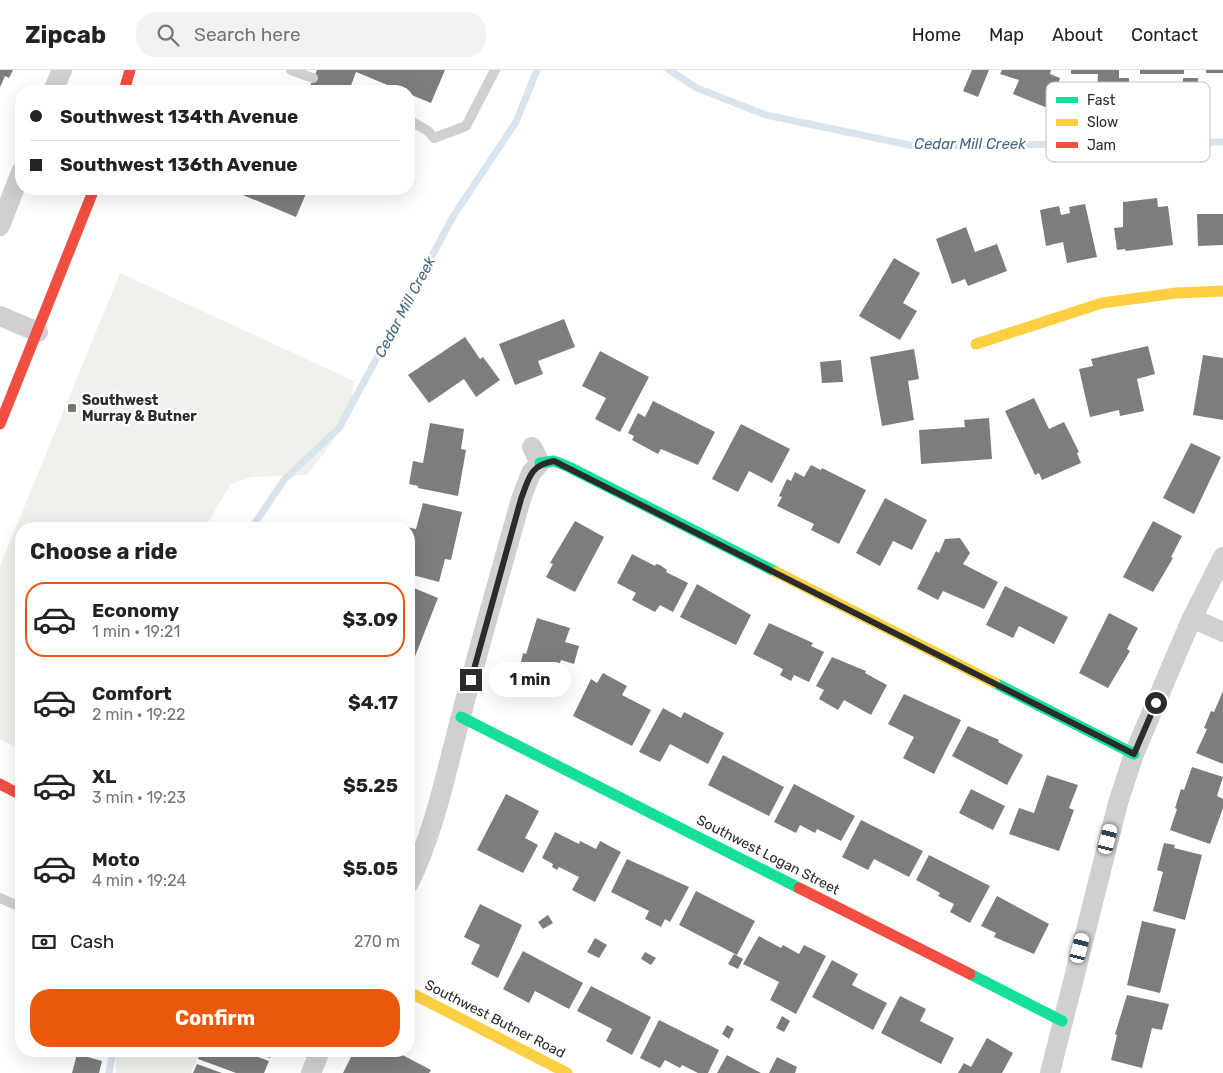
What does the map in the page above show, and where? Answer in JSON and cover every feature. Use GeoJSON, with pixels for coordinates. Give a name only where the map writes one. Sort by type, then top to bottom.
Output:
{"type":"FeatureCollection","features":[{"type":"Feature","properties":{"kind":"street"},"geometry":{"type":"LineString","coordinates":[[56,85],[62,70]]}},
{"type":"Feature","properties":{"kind":"street"},"geometry":{"type":"LineString","coordinates":[[126,85],[130,70]]}},
{"type":"Feature","properties":{"kind":"street"},"geometry":{"type":"LineString","coordinates":[[0,226],[15,187]]}},
{"type":"Feature","properties":{"kind":"street"},"geometry":{"type":"LineString","coordinates":[[0,424],[92,195]]}},
{"type":"Feature","properties":{"kind":"street"},"geometry":{"type":"LineString","coordinates":[[976,344],[1102,302],[1176,293],[1223,291]]}},
{"type":"Feature","properties":{"kind":"street"},"geometry":{"type":"LineString","coordinates":[[0,316],[38,332]]}},
{"type":"Feature","properties":{"kind":"street"},"geometry":{"type":"LineString","coordinates":[[415,870],[439,803],[521,499],[536,455],[569,467],[1134,754]]}},
{"type":"Feature","properties":{"kind":"street"},"geometry":{"type":"LineString","coordinates":[[1050,1073],[1118,803],[1134,754],[1192,618],[1223,557]]}},
{"type":"Feature","properties":{"kind":"street"},"geometry":{"type":"LineString","coordinates":[[1192,618],[1223,632]]}},
{"type":"Feature","properties":{"kind":"street","name":"Southwest Logan Street"},"geometry":{"type":"LineString","coordinates":[[461,717],[1062,1020]]}},
{"type":"Feature","properties":{"kind":"street"},"geometry":{"type":"LineString","coordinates":[[0,784],[15,791]]}},
{"type":"Feature","properties":{"kind":"street","name":"Southwest Butner Road"},"geometry":{"type":"LineString","coordinates":[[415,995],[567,1073]]}},
{"type":"Feature","properties":{"kind":"street"},"geometry":{"type":"LineString","coordinates":[[311,1073],[318,1057]]}},
{"type":"Feature","properties":{"kind":"lane"},"geometry":{"type":"LineString","coordinates":[[291,70],[313,78]]}},
{"type":"Feature","properties":{"kind":"lane"},"geometry":{"type":"LineString","coordinates":[[415,123],[428,131],[434,138],[466,126],[495,70]]}},
{"type":"Feature","properties":{"kind":"lane"},"geometry":{"type":"LineString","coordinates":[[0,898],[15,904]]}},
{"type":"Feature","properties":{"kind":"shaded area"},"geometry":{"type":"Polygon","coordinates":[[[120,273],[354,381],[351,404],[332,443],[307,475],[252,477],[231,484],[208,522],[18,522],[120,273]]]}},
{"type":"Feature","properties":{"kind":"shaded area"},"geometry":{"type":"Polygon","coordinates":[[[15,529],[15,747],[0,739],[0,566],[15,529]]]}},
{"type":"Feature","properties":{"kind":"shaded area"},"geometry":{"type":"Polygon","coordinates":[[[116,1057],[198,1057],[191,1073],[116,1073],[116,1057]]]}},
{"type":"Feature","properties":{"kind":"building"},"geometry":{"type":"Polygon","coordinates":[[[0,70],[13,70],[9,78],[5,76],[0,87],[0,70]]]}},
{"type":"Feature","properties":{"kind":"building"},"geometry":{"type":"Polygon","coordinates":[[[317,70],[445,70],[431,103],[415,96],[415,85],[387,85],[356,72],[351,85],[311,85],[317,70]]]}},
{"type":"Feature","properties":{"kind":"building"},"geometry":{"type":"Polygon","coordinates":[[[972,70],[989,70],[978,97],[963,91],[972,70]]]}},
{"type":"Feature","properties":{"kind":"building"},"geometry":{"type":"Polygon","coordinates":[[[1002,70],[1051,70],[1050,74],[1060,78],[1059,82],[1046,82],[1046,107],[1013,94],[1019,80],[1000,74],[1002,70]]]}},
{"type":"Feature","properties":{"kind":"building"},"geometry":{"type":"Polygon","coordinates":[[[1071,70],[1119,70],[1119,78],[1129,78],[1129,82],[1098,82],[1098,74],[1071,74],[1071,70]]]}},
{"type":"Feature","properties":{"kind":"building"},"geometry":{"type":"Polygon","coordinates":[[[1140,70],[1184,70],[1184,74],[1140,74],[1140,70]]]}},
{"type":"Feature","properties":{"kind":"building"},"geometry":{"type":"Polygon","coordinates":[[[1206,70],[1223,70],[1223,73],[1206,73],[1206,70]]]}},
{"type":"Feature","properties":{"kind":"building"},"geometry":{"type":"Polygon","coordinates":[[[1183,78],[1198,78],[1198,82],[1183,82],[1183,78]]]}},
{"type":"Feature","properties":{"kind":"building"},"geometry":{"type":"Polygon","coordinates":[[[243,195],[305,195],[296,217],[243,195]]]}},
{"type":"Feature","properties":{"kind":"building"},"geometry":{"type":"Polygon","coordinates":[[[1157,198],[1158,207],[1168,206],[1173,245],[1126,251],[1125,249],[1117,250],[1114,228],[1123,227],[1123,202],[1157,198]]]}},
{"type":"Feature","properties":{"kind":"building"},"geometry":{"type":"Polygon","coordinates":[[[1085,204],[1097,257],[1067,263],[1063,242],[1046,246],[1040,210],[1059,206],[1061,215],[1070,213],[1069,207],[1085,204]]]}},
{"type":"Feature","properties":{"kind":"building"},"geometry":{"type":"Polygon","coordinates":[[[1197,214],[1223,214],[1223,245],[1198,246],[1197,214]]]}},
{"type":"Feature","properties":{"kind":"building"},"geometry":{"type":"Polygon","coordinates":[[[966,227],[975,252],[997,244],[1007,271],[968,286],[965,279],[952,284],[936,239],[966,227]]]}},
{"type":"Feature","properties":{"kind":"building"},"geometry":{"type":"Polygon","coordinates":[[[894,258],[920,273],[903,303],[917,311],[900,340],[859,316],[894,258]]]}},
{"type":"Feature","properties":{"kind":"building"},"geometry":{"type":"Polygon","coordinates":[[[564,319],[575,347],[538,361],[543,374],[515,385],[499,344],[564,319]]]}},
{"type":"Feature","properties":{"kind":"building"},"geometry":{"type":"Polygon","coordinates":[[[465,337],[480,359],[483,357],[500,380],[476,397],[464,379],[429,403],[408,375],[465,337]]]}},
{"type":"Feature","properties":{"kind":"building"},"geometry":{"type":"Polygon","coordinates":[[[1148,346],[1155,374],[1137,379],[1144,411],[1120,416],[1119,410],[1090,417],[1079,369],[1093,366],[1091,359],[1148,346]]]}},
{"type":"Feature","properties":{"kind":"building"},"geometry":{"type":"Polygon","coordinates":[[[914,349],[919,379],[908,381],[914,420],[882,426],[870,357],[914,349]]]}},
{"type":"Feature","properties":{"kind":"building"},"geometry":{"type":"Polygon","coordinates":[[[600,351],[649,377],[620,432],[595,419],[606,398],[582,386],[600,351]]]}},
{"type":"Feature","properties":{"kind":"building"},"geometry":{"type":"Polygon","coordinates":[[[1203,355],[1223,358],[1223,420],[1193,415],[1203,355]]]}},
{"type":"Feature","properties":{"kind":"building"},"geometry":{"type":"Polygon","coordinates":[[[841,360],[843,382],[822,383],[820,362],[841,360]]]}},
{"type":"Feature","properties":{"kind":"building"},"geometry":{"type":"Polygon","coordinates":[[[1034,398],[1049,429],[1064,422],[1079,452],[1077,453],[1081,463],[1042,480],[1039,473],[1035,475],[1005,411],[1034,398]]]}},
{"type":"Feature","properties":{"kind":"building"},"geometry":{"type":"Polygon","coordinates":[[[653,401],[715,432],[698,465],[661,449],[658,454],[632,440],[634,436],[628,433],[638,413],[645,417],[653,401]]]}},
{"type":"Feature","properties":{"kind":"building"},"geometry":{"type":"Polygon","coordinates":[[[989,418],[992,459],[921,464],[919,430],[965,427],[964,420],[989,418]]]}},
{"type":"Feature","properties":{"kind":"building"},"geometry":{"type":"Polygon","coordinates":[[[430,423],[464,429],[461,449],[466,450],[458,496],[418,488],[418,486],[409,484],[413,461],[423,463],[430,423]]]}},
{"type":"Feature","properties":{"kind":"building"},"geometry":{"type":"Polygon","coordinates":[[[741,424],[790,449],[772,483],[749,471],[738,492],[712,479],[741,424]]]}},
{"type":"Feature","properties":{"kind":"building"},"geometry":{"type":"Polygon","coordinates":[[[1191,443],[1221,457],[1194,514],[1163,498],[1191,443]]]}},
{"type":"Feature","properties":{"kind":"building"},"geometry":{"type":"Polygon","coordinates":[[[811,465],[821,470],[822,468],[866,490],[839,544],[811,530],[814,524],[777,506],[782,497],[779,496],[787,479],[791,481],[795,472],[804,477],[811,465]]]}},
{"type":"Feature","properties":{"kind":"building"},"geometry":{"type":"Polygon","coordinates":[[[885,498],[927,520],[912,550],[893,541],[880,566],[856,553],[885,498]]]}},
{"type":"Feature","properties":{"kind":"building"},"geometry":{"type":"Polygon","coordinates":[[[423,503],[462,512],[451,560],[445,559],[439,582],[415,576],[416,529],[423,503]]]}},
{"type":"Feature","properties":{"kind":"building"},"geometry":{"type":"Polygon","coordinates":[[[575,521],[604,537],[575,592],[546,577],[553,564],[550,563],[575,521]]]}},
{"type":"Feature","properties":{"kind":"building"},"geometry":{"type":"Polygon","coordinates":[[[1153,521],[1182,536],[1171,557],[1173,558],[1153,592],[1123,577],[1153,521]]]}},
{"type":"Feature","properties":{"kind":"building"},"geometry":{"type":"Polygon","coordinates":[[[960,538],[970,553],[963,564],[998,582],[984,609],[943,591],[938,600],[917,589],[936,551],[939,553],[945,539],[960,538]]]}},
{"type":"Feature","properties":{"kind":"building"},"geometry":{"type":"Polygon","coordinates":[[[632,554],[655,566],[656,564],[660,565],[667,570],[666,572],[688,583],[673,612],[660,605],[655,612],[632,600],[636,593],[617,583],[632,554]]]}},
{"type":"Feature","properties":{"kind":"building"},"geometry":{"type":"Polygon","coordinates":[[[697,584],[751,615],[736,645],[680,617],[697,584]]]}},
{"type":"Feature","properties":{"kind":"building"},"geometry":{"type":"Polygon","coordinates":[[[1005,586],[1068,617],[1054,644],[1019,626],[1013,638],[986,625],[1005,586]]]}},
{"type":"Feature","properties":{"kind":"building"},"geometry":{"type":"Polygon","coordinates":[[[415,588],[438,598],[415,656],[415,588]]]}},
{"type":"Feature","properties":{"kind":"building"},"geometry":{"type":"Polygon","coordinates":[[[1109,613],[1138,628],[1127,649],[1130,651],[1108,688],[1079,673],[1109,613]]]}},
{"type":"Feature","properties":{"kind":"building"},"geometry":{"type":"Polygon","coordinates":[[[537,618],[570,628],[565,642],[579,646],[574,664],[561,660],[551,694],[518,684],[524,662],[521,662],[523,653],[526,654],[537,618]]]}},
{"type":"Feature","properties":{"kind":"building"},"geometry":{"type":"Polygon","coordinates":[[[769,623],[813,643],[811,646],[824,652],[809,682],[794,675],[791,681],[780,675],[783,669],[753,654],[769,623]]]}},
{"type":"Feature","properties":{"kind":"building"},"geometry":{"type":"Polygon","coordinates":[[[832,657],[866,671],[865,673],[887,685],[871,715],[844,700],[838,710],[819,699],[824,690],[816,686],[832,657]]]}},
{"type":"Feature","properties":{"kind":"building"},"geometry":{"type":"Polygon","coordinates":[[[603,673],[627,686],[622,695],[651,710],[632,746],[573,716],[591,679],[597,683],[603,673]]]}},
{"type":"Feature","properties":{"kind":"building"},"geometry":{"type":"Polygon","coordinates":[[[1223,691],[1223,764],[1196,753],[1207,729],[1204,728],[1211,711],[1214,712],[1223,691]]]}},
{"type":"Feature","properties":{"kind":"building"},"geometry":{"type":"Polygon","coordinates":[[[904,694],[961,720],[934,774],[903,758],[914,737],[888,724],[904,694]]]}},
{"type":"Feature","properties":{"kind":"building"},"geometry":{"type":"Polygon","coordinates":[[[663,708],[681,718],[684,712],[724,733],[708,764],[670,744],[660,762],[639,752],[663,708]]]}},
{"type":"Feature","properties":{"kind":"building"},"geometry":{"type":"Polygon","coordinates":[[[968,726],[999,740],[998,742],[1023,755],[1007,785],[952,756],[968,726]]]}},
{"type":"Feature","properties":{"kind":"building"},"geometry":{"type":"Polygon","coordinates":[[[723,755],[784,787],[769,816],[708,785],[723,755]]]}},
{"type":"Feature","properties":{"kind":"building"},"geometry":{"type":"Polygon","coordinates":[[[1192,767],[1223,777],[1217,796],[1223,799],[1223,808],[1210,844],[1170,830],[1181,789],[1184,790],[1192,767]]]}},
{"type":"Feature","properties":{"kind":"building"},"geometry":{"type":"Polygon","coordinates":[[[1047,775],[1078,785],[1069,808],[1074,810],[1059,851],[1009,834],[1019,808],[1034,813],[1047,775]]]}},
{"type":"Feature","properties":{"kind":"building"},"geometry":{"type":"Polygon","coordinates":[[[794,784],[855,816],[841,841],[817,829],[815,833],[800,825],[796,833],[774,822],[794,784]]]}},
{"type":"Feature","properties":{"kind":"building"},"geometry":{"type":"Polygon","coordinates":[[[971,789],[1005,806],[993,830],[959,813],[971,789]]]}},
{"type":"Feature","properties":{"kind":"building"},"geometry":{"type":"Polygon","coordinates":[[[506,794],[539,811],[525,838],[538,845],[523,873],[477,850],[506,794]]]}},
{"type":"Feature","properties":{"kind":"building"},"geometry":{"type":"Polygon","coordinates":[[[861,820],[923,851],[909,877],[874,859],[868,870],[842,857],[861,820]]]}},
{"type":"Feature","properties":{"kind":"building"},"geometry":{"type":"Polygon","coordinates":[[[555,832],[579,844],[580,841],[596,849],[600,841],[621,852],[595,902],[572,890],[579,877],[559,867],[557,870],[552,867],[553,864],[542,858],[555,832]]]}},
{"type":"Feature","properties":{"kind":"building"},"geometry":{"type":"Polygon","coordinates":[[[1164,843],[1175,845],[1174,848],[1202,855],[1185,920],[1153,911],[1163,872],[1157,870],[1164,843]]]}},
{"type":"Feature","properties":{"kind":"building"},"geometry":{"type":"Polygon","coordinates":[[[929,855],[990,886],[970,923],[950,912],[954,904],[938,896],[940,893],[916,880],[929,855]]]}},
{"type":"Feature","properties":{"kind":"building"},"geometry":{"type":"Polygon","coordinates":[[[627,859],[689,887],[670,922],[665,919],[661,927],[645,919],[649,911],[611,892],[627,859]]]}},
{"type":"Feature","properties":{"kind":"building"},"geometry":{"type":"Polygon","coordinates":[[[696,891],[755,921],[737,955],[679,925],[696,891]]]}},
{"type":"Feature","properties":{"kind":"building"},"geometry":{"type":"Polygon","coordinates":[[[997,896],[1049,924],[1034,954],[994,937],[996,933],[981,926],[997,896]]]}},
{"type":"Feature","properties":{"kind":"building"},"geometry":{"type":"Polygon","coordinates":[[[480,904],[522,925],[498,978],[471,964],[480,945],[464,937],[480,904]]]}},
{"type":"Feature","properties":{"kind":"building"},"geometry":{"type":"Polygon","coordinates":[[[548,915],[553,923],[543,929],[538,922],[548,915]]]}},
{"type":"Feature","properties":{"kind":"building"},"geometry":{"type":"Polygon","coordinates":[[[1142,921],[1176,929],[1160,993],[1127,985],[1142,921]]]}},
{"type":"Feature","properties":{"kind":"building"},"geometry":{"type":"Polygon","coordinates":[[[759,936],[781,948],[783,945],[799,954],[804,945],[826,956],[796,1014],[770,1000],[779,982],[743,964],[759,936]]]}},
{"type":"Feature","properties":{"kind":"building"},"geometry":{"type":"Polygon","coordinates":[[[595,938],[607,945],[599,958],[587,952],[595,938]]]}},
{"type":"Feature","properties":{"kind":"building"},"geometry":{"type":"Polygon","coordinates":[[[523,951],[583,983],[569,1009],[535,991],[529,1003],[503,989],[523,951]]]}},
{"type":"Feature","properties":{"kind":"building"},"geometry":{"type":"Polygon","coordinates":[[[645,952],[656,958],[651,965],[641,959],[645,952]]]}},
{"type":"Feature","properties":{"kind":"building"},"geometry":{"type":"Polygon","coordinates":[[[734,954],[743,959],[738,969],[728,964],[734,954]]]}},
{"type":"Feature","properties":{"kind":"building"},"geometry":{"type":"Polygon","coordinates":[[[832,960],[858,974],[852,985],[887,1003],[873,1030],[812,997],[832,960]]]}},
{"type":"Feature","properties":{"kind":"building"},"geometry":{"type":"Polygon","coordinates":[[[591,986],[651,1017],[632,1055],[606,1041],[612,1029],[577,1011],[591,986]]]}},
{"type":"Feature","properties":{"kind":"building"},"geometry":{"type":"Polygon","coordinates":[[[1127,995],[1169,1004],[1162,1030],[1152,1028],[1142,1068],[1111,1060],[1117,1035],[1115,1034],[1127,995]]]}},
{"type":"Feature","properties":{"kind":"building"},"geometry":{"type":"Polygon","coordinates":[[[900,996],[926,1009],[920,1021],[954,1038],[941,1064],[881,1033],[900,996]]]}},
{"type":"Feature","properties":{"kind":"building"},"geometry":{"type":"Polygon","coordinates":[[[782,1016],[790,1021],[784,1032],[776,1028],[782,1016]]]}},
{"type":"Feature","properties":{"kind":"building"},"geometry":{"type":"Polygon","coordinates":[[[659,1020],[719,1050],[708,1073],[698,1073],[682,1065],[680,1068],[665,1060],[660,1068],[640,1058],[659,1020]]]}},
{"type":"Feature","properties":{"kind":"building"},"geometry":{"type":"Polygon","coordinates":[[[727,1025],[734,1029],[729,1039],[722,1034],[727,1025]]]}},
{"type":"Feature","properties":{"kind":"building"},"geometry":{"type":"Polygon","coordinates":[[[987,1038],[1013,1053],[1002,1073],[958,1073],[964,1063],[971,1067],[987,1038]]]}},
{"type":"Feature","properties":{"kind":"building"},"geometry":{"type":"Polygon","coordinates":[[[727,1055],[761,1073],[717,1073],[727,1055]]]}},
{"type":"Feature","properties":{"kind":"building"},"geometry":{"type":"Polygon","coordinates":[[[76,1057],[88,1057],[102,1061],[99,1073],[72,1073],[76,1057]]]}},
{"type":"Feature","properties":{"kind":"building"},"geometry":{"type":"Polygon","coordinates":[[[199,1057],[258,1057],[269,1061],[264,1073],[236,1073],[198,1059],[199,1057]]]}},
{"type":"Feature","properties":{"kind":"building"},"geometry":{"type":"Polygon","coordinates":[[[351,1057],[406,1057],[431,1070],[429,1073],[343,1073],[351,1057]]]}},
{"type":"Feature","properties":{"kind":"building"},"geometry":{"type":"Polygon","coordinates":[[[777,1057],[797,1067],[795,1073],[769,1073],[777,1057]]]}},
{"type":"Feature","properties":{"kind":"building"},"geometry":{"type":"Polygon","coordinates":[[[197,1064],[222,1073],[193,1073],[197,1064]]]}},
{"type":"Feature","properties":{"kind":"waterway","name":"Cedar Mill Creek"},"geometry":{"type":"LineString","coordinates":[[256,522],[284,480],[339,428],[454,215],[516,122],[537,70]]}},
{"type":"Feature","properties":{"kind":"waterway","name":"Cedar Mill Creek"},"geometry":{"type":"LineString","coordinates":[[669,70],[697,88],[766,115],[914,146],[1046,144]]}},
{"type":"Feature","properties":{"kind":"waterway","name":"Cedar Mill Creek"},"geometry":{"type":"LineString","coordinates":[[1210,142],[1223,142]]}},
{"type":"Feature","properties":{"kind":"waterway","name":"Cedar Mill Creek"},"geometry":{"type":"LineString","coordinates":[[109,1073],[112,1057]]}},
{"type":"Feature","properties":{"kind":"traffic: fast"},"geometry":{"type":"LineString","coordinates":[[540,463],[554,461],[569,467],[776,572]]}},
{"type":"Feature","properties":{"kind":"traffic: fast"},"geometry":{"type":"LineString","coordinates":[[995,683],[1134,754]]}},
{"type":"Feature","properties":{"kind":"traffic: fast"},"geometry":{"type":"LineString","coordinates":[[461,717],[799,888]]}},
{"type":"Feature","properties":{"kind":"traffic: fast"},"geometry":{"type":"LineString","coordinates":[[970,974],[1062,1021]]}},
{"type":"Feature","properties":{"kind":"traffic: slow"},"geometry":{"type":"LineString","coordinates":[[976,344],[1102,303],[1176,293],[1223,291]]}},
{"type":"Feature","properties":{"kind":"traffic: slow"},"geometry":{"type":"LineString","coordinates":[[776,572],[995,683]]}},
{"type":"Feature","properties":{"kind":"traffic: slow"},"geometry":{"type":"LineString","coordinates":[[415,995],[567,1073]]}},
{"type":"Feature","properties":{"kind":"traffic: jam"},"geometry":{"type":"LineString","coordinates":[[126,85],[130,70]]}},
{"type":"Feature","properties":{"kind":"traffic: jam"},"geometry":{"type":"LineString","coordinates":[[0,424],[92,195]]}},
{"type":"Feature","properties":{"kind":"traffic: jam"},"geometry":{"type":"LineString","coordinates":[[0,784],[15,792]]}},
{"type":"Feature","properties":{"kind":"traffic: jam"},"geometry":{"type":"LineString","coordinates":[[799,888],[970,974]]}},
{"type":"Feature","properties":{"kind":"place","name":"Southwest Murray & Butner"},"geometry":{"type":"Point","coordinates":[72,408]}},
{"type":"Feature","properties":{"kind":"route"},"geometry":{"type":"LineString","coordinates":[[471,680],[521,499],[531,473],[540,463],[554,461],[1134,754],[1156,703]]}}]}
